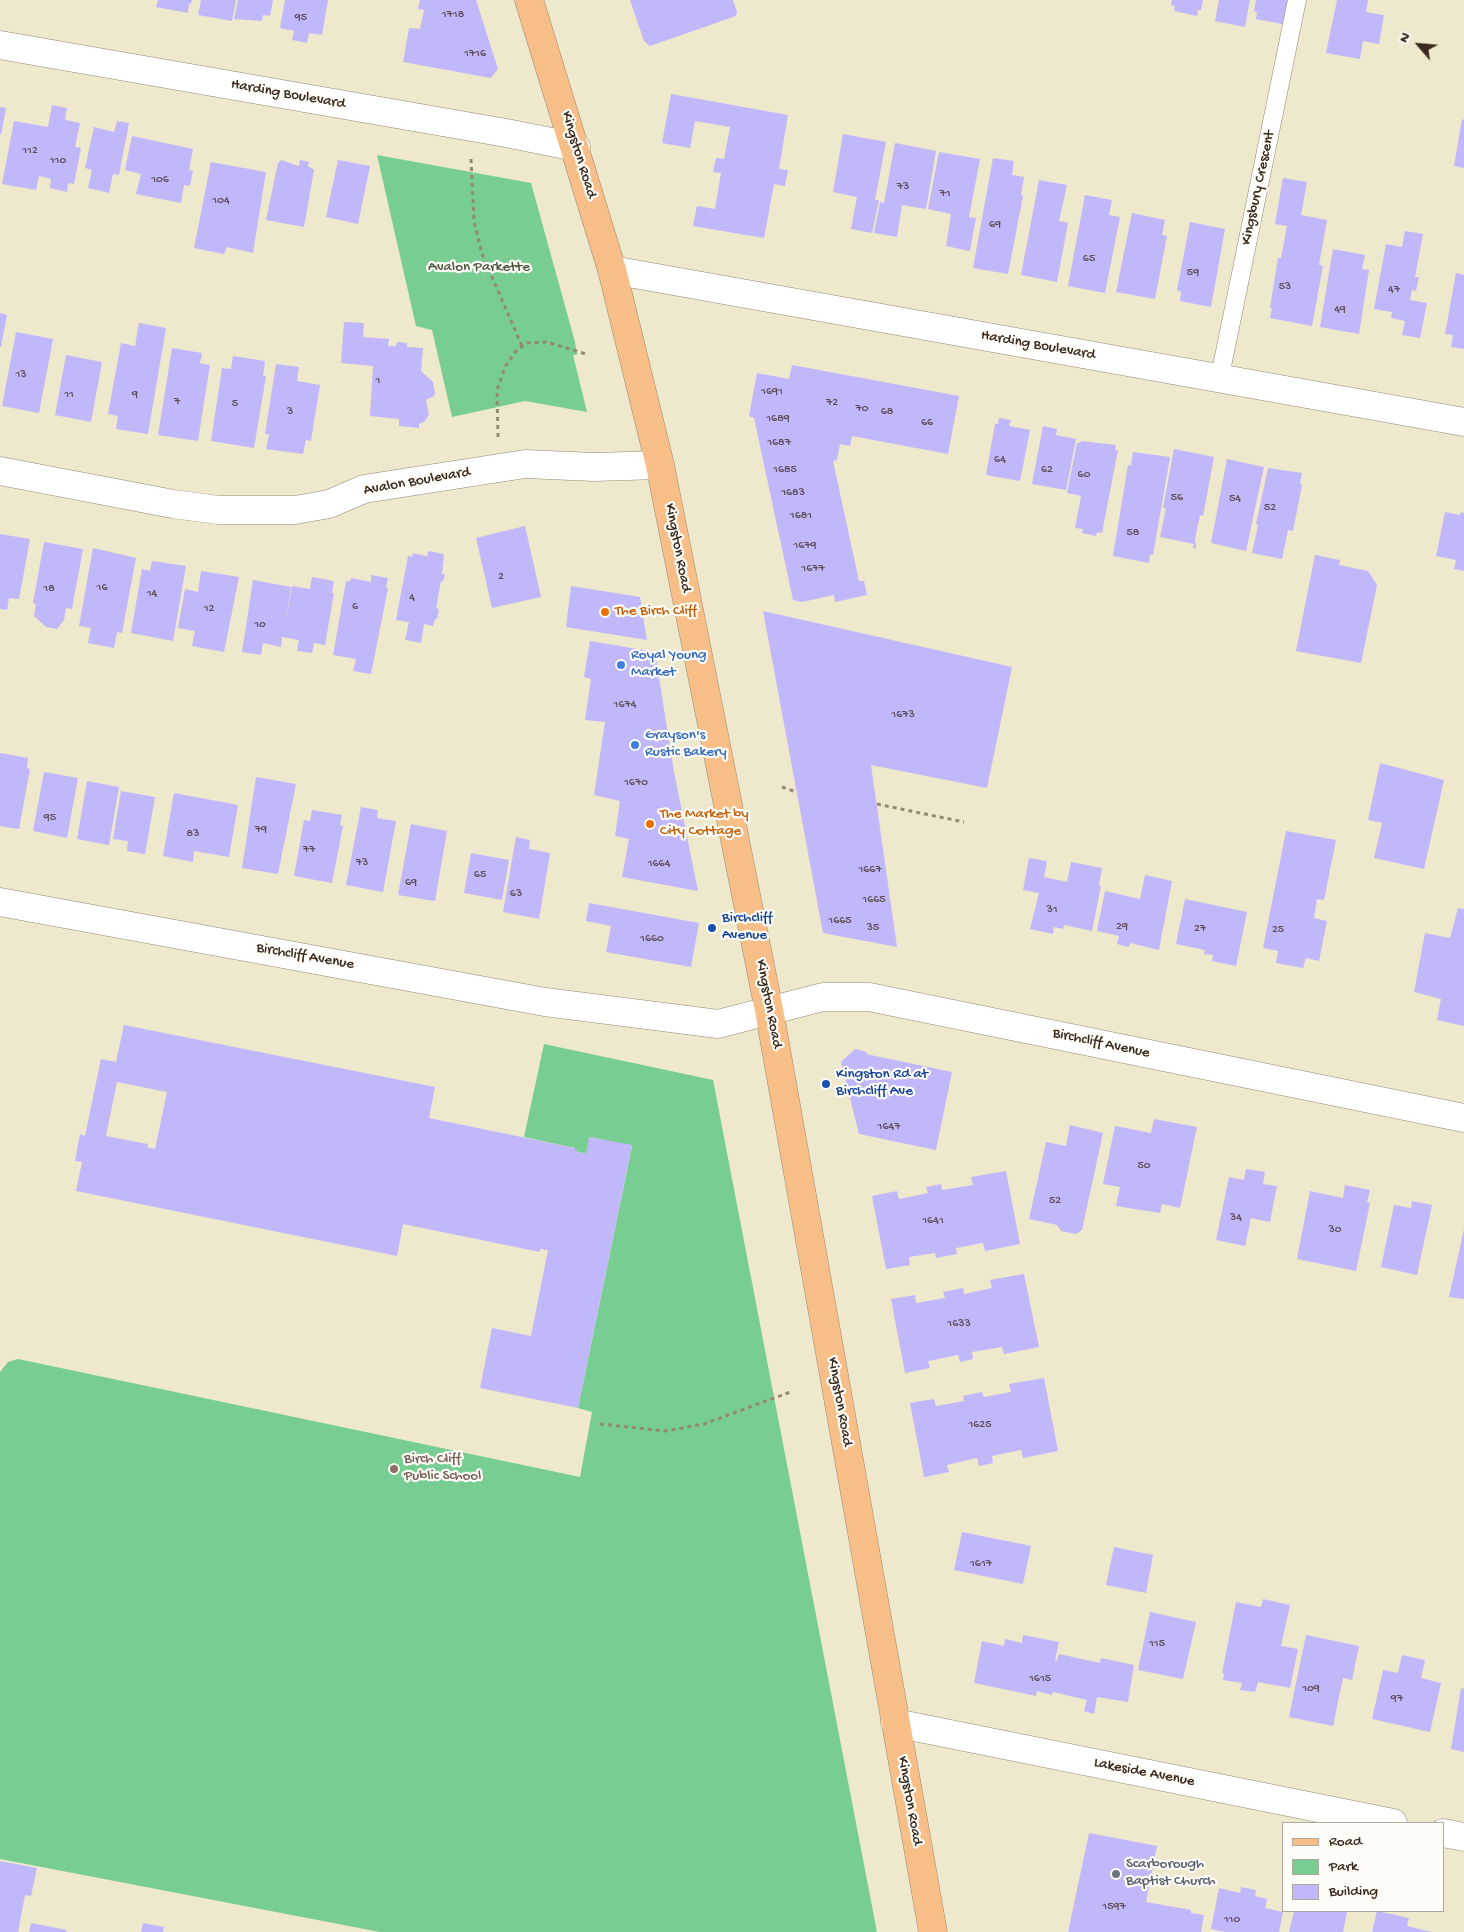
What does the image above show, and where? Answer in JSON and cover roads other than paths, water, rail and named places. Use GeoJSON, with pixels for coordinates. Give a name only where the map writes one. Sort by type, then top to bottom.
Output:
{"type":"FeatureCollection","features":[{"type":"Feature","properties":{"kind":"main road","name":"Kingston Road"},"geometry":{"type":"LineString","coordinates":[[528,0],[576,147],[612,270],[660,465],[769,1010],[933,1932]]}},
{"type":"Feature","properties":{"kind":"street","name":"Harding Boulevard"},"geometry":{"type":"LineString","coordinates":[[0,46],[506,133],[576,147]]}},
{"type":"Feature","properties":{"kind":"street","name":"Harding Boulevard"},"geometry":{"type":"LineString","coordinates":[[612,270],[1003,340],[1220,376],[1464,422]]}},
{"type":"Feature","properties":{"kind":"street","name":"Avalon Boulevard"},"geometry":{"type":"LineString","coordinates":[[0,472],[173,504],[218,510],[286,510],[328,504],[364,489],[524,464],[660,465]]}},
{"type":"Feature","properties":{"kind":"street","name":"Birchcliff Avenue"},"geometry":{"type":"LineString","coordinates":[[0,902],[545,1002],[718,1024],[823,997],[869,997],[1464,1118]]}},
{"type":"Feature","properties":{"kind":"street","name":"Lakeside Avenue"},"geometry":{"type":"LineString","coordinates":[[895,1724],[1388,1822]]}},
{"type":"Feature","properties":{"kind":"street"},"geometry":{"type":"LineString","coordinates":[[1444,1833],[1464,1838]]}},
{"type":"Feature","properties":{"kind":"lane","name":"Kingsbury Crescent"},"geometry":{"type":"LineString","coordinates":[[1220,376],[1297,0]]}},
{"type":"Feature","properties":{"kind":"place","name":"The Birch Cliff"},"geometry":{"type":"Point","coordinates":[605,612]}},
{"type":"Feature","properties":{"kind":"place","name":"Royal Young Market"},"geometry":{"type":"Point","coordinates":[621,665]}},
{"type":"Feature","properties":{"kind":"place","name":"Grayson's Rustic Bakery"},"geometry":{"type":"Point","coordinates":[635,745]}},
{"type":"Feature","properties":{"kind":"place","name":"The Market by City Cottage"},"geometry":{"type":"Point","coordinates":[650,824]}},
{"type":"Feature","properties":{"kind":"place","name":"Birchcliff Avenue"},"geometry":{"type":"Point","coordinates":[712,928]}},
{"type":"Feature","properties":{"kind":"place","name":"Kingston Rd at Birchcliff Ave"},"geometry":{"type":"Point","coordinates":[826,1084]}},
{"type":"Feature","properties":{"kind":"place","name":"Birch Cliff Public School"},"geometry":{"type":"Point","coordinates":[394,1469]}},
{"type":"Feature","properties":{"kind":"place","name":"Scarborough Baptist Church"},"geometry":{"type":"Point","coordinates":[1116,1874]}},
{"type":"Feature","properties":{"kind":"park label","name":"Avalon Parkette"},"geometry":{"type":"Point","coordinates":[479,268]}}]}
